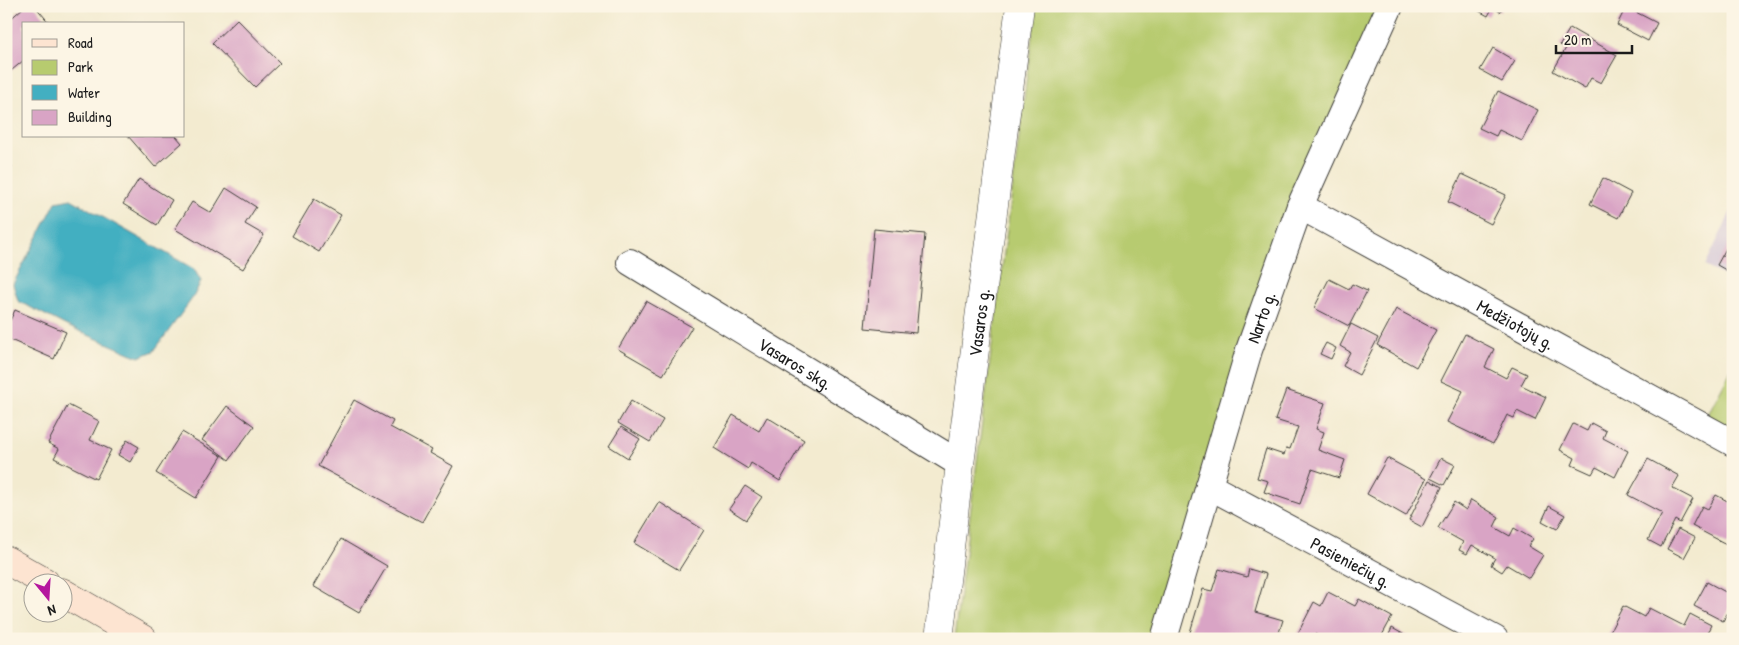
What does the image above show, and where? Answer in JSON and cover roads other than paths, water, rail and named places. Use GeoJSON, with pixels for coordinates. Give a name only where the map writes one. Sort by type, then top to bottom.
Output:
{"type":"FeatureCollection","features":[{"type":"Feature","properties":{"kind":"main road"},"geometry":{"type":"LineString","coordinates":[[6,560],[27,572]]}},
{"type":"Feature","properties":{"kind":"main road"},"geometry":{"type":"LineString","coordinates":[[72,598],[144,639]]}},
{"type":"Feature","properties":{"kind":"street","name":"Vasaros g."},"geometry":{"type":"LineString","coordinates":[[939,639],[1020,6]]}},
{"type":"Feature","properties":{"kind":"street","name":"Narto g."},"geometry":{"type":"LineString","coordinates":[[1164,639],[1249,350],[1300,206],[1390,6]]}},
{"type":"Feature","properties":{"kind":"street","name":"Medžiotojų g."},"geometry":{"type":"LineString","coordinates":[[1300,206],[1733,443]]}},
{"type":"Feature","properties":{"kind":"street","name":"Vasaros skg."},"geometry":{"type":"LineString","coordinates":[[630,262],[960,464]]}},
{"type":"Feature","properties":{"kind":"street","name":"Pasieniečių g."},"geometry":{"type":"LineString","coordinates":[[1208,486],[1495,639]]}},
{"type":"Feature","properties":{"kind":"water"},"geometry":{"type":"Polygon","coordinates":[[[71,199],[194,269],[201,281],[194,296],[154,351],[139,357],[67,326],[18,301],[13,284],[56,202],[71,199]]]}}]}
